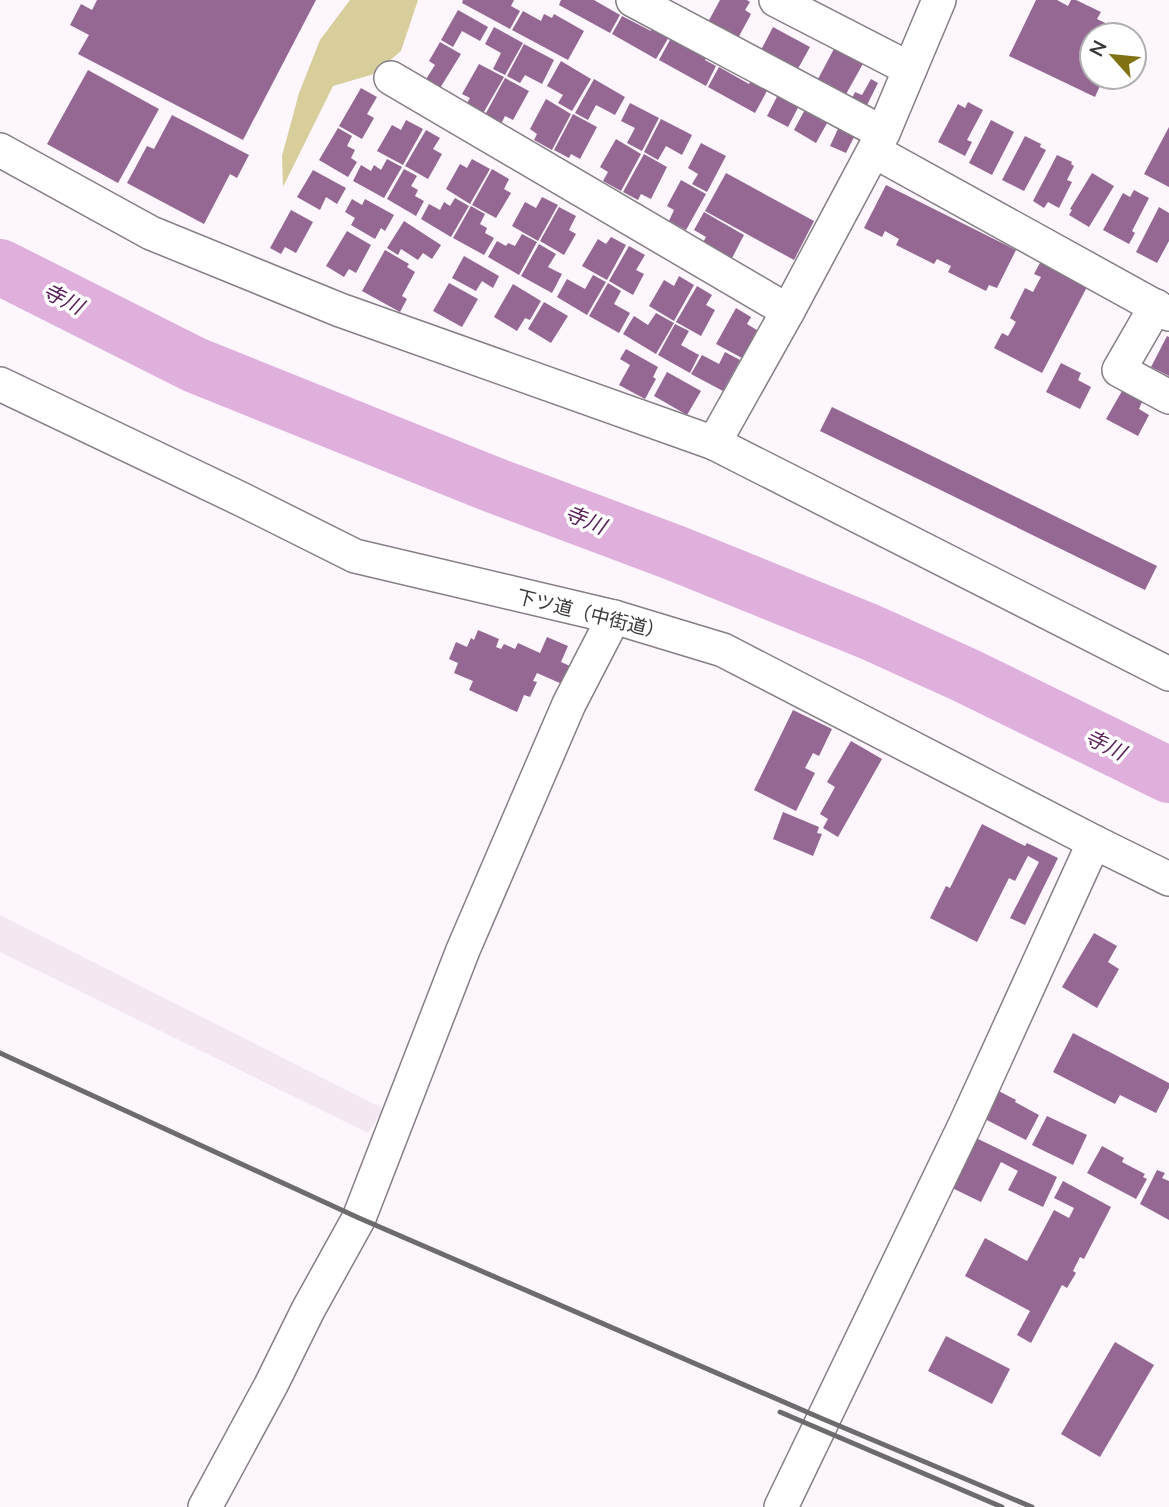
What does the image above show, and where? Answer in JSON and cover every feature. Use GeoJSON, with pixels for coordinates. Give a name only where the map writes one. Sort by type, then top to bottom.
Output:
{"type":"FeatureCollection","features":[{"type":"Feature","properties":{"kind":"street"},"geometry":{"type":"LineString","coordinates":[[633,0],[1162,310],[1119,370],[1169,397]]}},
{"type":"Feature","properties":{"kind":"street"},"geometry":{"type":"LineString","coordinates":[[776,0],[910,69]]}},
{"type":"Feature","properties":{"kind":"street"},"geometry":{"type":"LineString","coordinates":[[714,443],[878,142],[939,0]]}},
{"type":"Feature","properties":{"kind":"street"},"geometry":{"type":"LineString","coordinates":[[391,78],[788,311]]}},
{"type":"Feature","properties":{"kind":"street"},"geometry":{"type":"LineString","coordinates":[[0,150],[151,233],[340,310],[714,443],[1169,674]]}},
{"type":"Feature","properties":{"kind":"street","name":"下ツ道（中街道）"},"geometry":{"type":"LineString","coordinates":[[0,384],[355,556],[614,617],[723,650],[1169,879]]}},
{"type":"Feature","properties":{"kind":"street"},"geometry":{"type":"LineString","coordinates":[[205,1507],[359,1218],[463,950],[569,704],[614,617]]}},
{"type":"Feature","properties":{"kind":"street"},"geometry":{"type":"LineString","coordinates":[[781,1507],[959,1138],[1094,842]]}},
{"type":"Feature","properties":{"kind":"shaded area"},"geometry":{"type":"Polygon","coordinates":[[[350,0],[418,0],[401,51],[374,74],[333,86],[283,187],[282,156],[299,93],[320,40],[350,0]]]}},
{"type":"Feature","properties":{"kind":"shaded area"},"geometry":{"type":"Polygon","coordinates":[[[0,915],[384,1109],[368,1133],[0,952],[0,915]]]}},
{"type":"Feature","properties":{"kind":"building"},"geometry":{"type":"Polygon","coordinates":[[[97,0],[316,0],[243,140],[78,54],[89,35],[70,25],[81,4],[92,10],[97,0]]]}},
{"type":"Feature","properties":{"kind":"building"},"geometry":{"type":"Polygon","coordinates":[[[463,0],[514,0],[511,6],[520,11],[510,29],[462,3],[463,0]]]}},
{"type":"Feature","properties":{"kind":"building"},"geometry":{"type":"Polygon","coordinates":[[[561,0],[594,0],[620,15],[610,33],[559,5],[561,0]]]}},
{"type":"Feature","properties":{"kind":"building"},"geometry":{"type":"Polygon","coordinates":[[[720,0],[750,2],[745,10],[751,14],[737,40],[707,24],[720,0]]]}},
{"type":"Feature","properties":{"kind":"building"},"geometry":{"type":"Polygon","coordinates":[[[1036,0],[1057,0],[1068,6],[1071,0],[1076,0],[1101,12],[1097,19],[1101,21],[1078,21],[1078,89],[1009,56],[1036,0]]]}},
{"type":"Feature","properties":{"kind":"building"},"geometry":{"type":"Polygon","coordinates":[[[458,10],[488,27],[480,41],[462,31],[453,47],[441,40],[458,10]]]}},
{"type":"Feature","properties":{"kind":"building"},"geometry":{"type":"Polygon","coordinates":[[[523,11],[541,21],[544,14],[552,18],[554,14],[584,31],[568,60],[512,30],[523,11]]]}},
{"type":"Feature","properties":{"kind":"building"},"geometry":{"type":"Polygon","coordinates":[[[622,16],[669,37],[656,59],[612,34],[622,16]]]}},
{"type":"Feature","properties":{"kind":"building"},"geometry":{"type":"Polygon","coordinates":[[[494,27],[523,43],[505,75],[493,69],[501,53],[485,44],[494,27]]]}},
{"type":"Feature","properties":{"kind":"building"},"geometry":{"type":"Polygon","coordinates":[[[773,27],[810,47],[795,74],[759,54],[773,27]]]}},
{"type":"Feature","properties":{"kind":"building"},"geometry":{"type":"Polygon","coordinates":[[[671,38],[706,57],[705,60],[716,66],[706,86],[659,60],[671,38]]]}},
{"type":"Feature","properties":{"kind":"building"},"geometry":{"type":"Polygon","coordinates":[[[440,42],[461,54],[437,93],[423,84],[435,65],[429,61],[440,42]]]}},
{"type":"Feature","properties":{"kind":"building"},"geometry":{"type":"Polygon","coordinates":[[[524,44],[554,60],[542,84],[525,75],[520,83],[507,76],[524,44]]]}},
{"type":"Feature","properties":{"kind":"building"},"geometry":{"type":"Polygon","coordinates":[[[836,45],[865,60],[845,96],[817,81],[836,45]]]}},
{"type":"Feature","properties":{"kind":"building"},"geometry":{"type":"Polygon","coordinates":[[[561,61],[591,79],[572,111],[558,103],[563,95],[547,86],[561,61]]]}},
{"type":"Feature","properties":{"kind":"building"},"geometry":{"type":"Polygon","coordinates":[[[479,64],[504,77],[481,117],[464,108],[470,98],[462,94],[479,64]]]}},
{"type":"Feature","properties":{"kind":"building"},"geometry":{"type":"Polygon","coordinates":[[[719,67],[749,84],[752,80],[768,89],[755,113],[708,87],[719,67]]]}},
{"type":"Feature","properties":{"kind":"building"},"geometry":{"type":"Polygon","coordinates":[[[88,70],[159,109],[118,183],[47,144],[88,70]]]}},
{"type":"Feature","properties":{"kind":"building"},"geometry":{"type":"Polygon","coordinates":[[[505,78],[529,91],[513,120],[505,116],[501,124],[485,115],[505,78]]]}},
{"type":"Feature","properties":{"kind":"building"},"geometry":{"type":"Polygon","coordinates":[[[594,79],[625,97],[615,115],[596,105],[588,120],[575,113],[594,79]]]}},
{"type":"Feature","properties":{"kind":"building"},"geometry":{"type":"Polygon","coordinates":[[[871,79],[878,83],[865,109],[850,102],[855,92],[862,95],[871,79]]]}},
{"type":"Feature","properties":{"kind":"building"},"geometry":{"type":"Polygon","coordinates":[[[361,88],[377,97],[367,114],[374,118],[362,139],[339,126],[361,88]]]}},
{"type":"Feature","properties":{"kind":"building"},"geometry":{"type":"Polygon","coordinates":[[[781,89],[802,100],[788,127],[767,116],[781,89]]]}},
{"type":"Feature","properties":{"kind":"building"},"geometry":{"type":"Polygon","coordinates":[[[1082,91],[1098,91],[1095,97],[1082,91]]]}},
{"type":"Feature","properties":{"kind":"building"},"geometry":{"type":"Polygon","coordinates":[[[546,99],[571,114],[552,150],[534,140],[537,134],[530,129],[546,99]]]}},
{"type":"Feature","properties":{"kind":"building"},"geometry":{"type":"Polygon","coordinates":[[[968,102],[983,110],[967,140],[972,142],[965,156],[938,142],[958,104],[965,108],[968,102]]]}},
{"type":"Feature","properties":{"kind":"building"},"geometry":{"type":"Polygon","coordinates":[[[630,103],[659,118],[642,151],[627,143],[635,128],[621,121],[630,103]]]}},
{"type":"Feature","properties":{"kind":"building"},"geometry":{"type":"Polygon","coordinates":[[[808,104],[831,116],[816,143],[794,130],[808,104]]]}},
{"type":"Feature","properties":{"kind":"building"},"geometry":{"type":"Polygon","coordinates":[[[573,114],[597,127],[580,159],[571,154],[569,158],[554,150],[573,114]]]}},
{"type":"Feature","properties":{"kind":"building"},"geometry":{"type":"Polygon","coordinates":[[[172,115],[249,155],[237,178],[230,174],[204,224],[127,183],[147,146],[154,149],[172,115]]]}},
{"type":"Feature","properties":{"kind":"building"},"geometry":{"type":"Polygon","coordinates":[[[661,119],[692,135],[682,155],[666,146],[658,160],[644,152],[661,119]]]}},
{"type":"Feature","properties":{"kind":"building"},"geometry":{"type":"Polygon","coordinates":[[[406,120],[423,129],[403,165],[377,151],[392,125],[401,130],[406,120]]]}},
{"type":"Feature","properties":{"kind":"building"},"geometry":{"type":"Polygon","coordinates":[[[991,120],[1014,132],[992,175],[969,163],[991,120]]]}},
{"type":"Feature","properties":{"kind":"building"},"geometry":{"type":"Polygon","coordinates":[[[1169,127],[1169,187],[1144,174],[1169,127]]]}},
{"type":"Feature","properties":{"kind":"building"},"geometry":{"type":"Polygon","coordinates":[[[338,128],[352,136],[347,146],[355,150],[351,158],[357,162],[348,177],[319,160],[338,128]]]}},
{"type":"Feature","properties":{"kind":"building"},"geometry":{"type":"Polygon","coordinates":[[[838,129],[854,137],[846,153],[830,146],[838,129]]]}},
{"type":"Feature","properties":{"kind":"building"},"geometry":{"type":"Polygon","coordinates":[[[426,130],[440,138],[433,149],[442,154],[428,179],[405,166],[426,130]]]}},
{"type":"Feature","properties":{"kind":"building"},"geometry":{"type":"Polygon","coordinates":[[[1025,136],[1041,144],[1040,147],[1046,150],[1024,191],[1002,180],[1025,136]]]}},
{"type":"Feature","properties":{"kind":"building"},"geometry":{"type":"Polygon","coordinates":[[[616,139],[641,154],[621,191],[603,181],[608,172],[600,167],[616,139]]]}},
{"type":"Feature","properties":{"kind":"building"},"geometry":{"type":"Polygon","coordinates":[[[701,143],[726,156],[707,192],[692,184],[698,174],[688,168],[701,143]]]}},
{"type":"Feature","properties":{"kind":"building"},"geometry":{"type":"Polygon","coordinates":[[[644,154],[667,167],[651,199],[641,194],[638,200],[623,192],[644,154]]]}},
{"type":"Feature","properties":{"kind":"building"},"geometry":{"type":"Polygon","coordinates":[[[1057,155],[1072,162],[1074,166],[1067,180],[1072,182],[1059,208],[1048,202],[1044,208],[1033,201],[1057,155]]]}},
{"type":"Feature","properties":{"kind":"building"},"geometry":{"type":"Polygon","coordinates":[[[387,159],[402,167],[384,198],[353,181],[361,165],[371,171],[374,165],[381,170],[387,159]]]}},
{"type":"Feature","properties":{"kind":"building"},"geometry":{"type":"Polygon","coordinates":[[[472,159],[490,169],[470,204],[446,189],[460,164],[467,168],[472,159]]]}},
{"type":"Feature","properties":{"kind":"building"},"geometry":{"type":"Polygon","coordinates":[[[404,169],[417,176],[411,186],[418,190],[415,196],[424,201],[416,216],[387,199],[404,169]]]}},
{"type":"Feature","properties":{"kind":"building"},"geometry":{"type":"Polygon","coordinates":[[[492,169],[509,179],[504,189],[511,193],[496,218],[472,205],[492,169]]]}},
{"type":"Feature","properties":{"kind":"building"},"geometry":{"type":"Polygon","coordinates":[[[313,170],[346,188],[337,204],[326,197],[320,210],[297,197],[313,170]]]}},
{"type":"Feature","properties":{"kind":"building"},"geometry":{"type":"Polygon","coordinates":[[[726,173],[814,221],[794,260],[705,211],[726,173]]]}},
{"type":"Feature","properties":{"kind":"building"},"geometry":{"type":"Polygon","coordinates":[[[1092,173],[1114,186],[1089,227],[1069,215],[1092,173]]]}},
{"type":"Feature","properties":{"kind":"building"},"geometry":{"type":"Polygon","coordinates":[[[681,180],[706,194],[686,230],[669,221],[674,210],[667,206],[681,180]]]}},
{"type":"Feature","properties":{"kind":"building"},"geometry":{"type":"Polygon","coordinates":[[[886,185],[1016,250],[997,288],[989,285],[986,291],[948,272],[951,266],[937,259],[934,264],[896,245],[899,239],[885,231],[882,237],[864,228],[886,185]]]}},
{"type":"Feature","properties":{"kind":"building"},"geometry":{"type":"Polygon","coordinates":[[[1134,190],[1149,198],[1132,231],[1135,233],[1129,244],[1103,230],[1123,193],[1130,197],[1134,190]]]}},
{"type":"Feature","properties":{"kind":"building"},"geometry":{"type":"Polygon","coordinates":[[[542,197],[558,205],[538,241],[512,226],[525,202],[536,208],[542,197]]]}},
{"type":"Feature","properties":{"kind":"building"},"geometry":{"type":"Polygon","coordinates":[[[455,198],[469,206],[451,237],[421,219],[429,204],[440,210],[444,202],[450,206],[455,198]]]}},
{"type":"Feature","properties":{"kind":"building"},"geometry":{"type":"Polygon","coordinates":[[[352,199],[362,205],[365,199],[394,215],[385,231],[381,228],[375,239],[351,225],[355,218],[345,212],[352,199]]]}},
{"type":"Feature","properties":{"kind":"building"},"geometry":{"type":"Polygon","coordinates":[[[471,206],[485,214],[480,224],[487,228],[485,233],[494,238],[484,255],[453,238],[471,206]]]}},
{"type":"Feature","properties":{"kind":"building"},"geometry":{"type":"Polygon","coordinates":[[[559,207],[576,216],[569,230],[576,234],[564,255],[540,241],[559,207]]]}},
{"type":"Feature","properties":{"kind":"building"},"geometry":{"type":"Polygon","coordinates":[[[1159,207],[1169,213],[1169,241],[1157,263],[1136,252],[1159,207]]]}},
{"type":"Feature","properties":{"kind":"building"},"geometry":{"type":"Polygon","coordinates":[[[291,210],[313,222],[296,253],[285,247],[281,254],[270,248],[291,210]]]}},
{"type":"Feature","properties":{"kind":"building"},"geometry":{"type":"Polygon","coordinates":[[[704,212],[744,235],[731,260],[702,244],[706,237],[694,230],[704,212]]]}},
{"type":"Feature","properties":{"kind":"building"},"geometry":{"type":"Polygon","coordinates":[[[404,221],[441,245],[432,259],[423,253],[418,260],[401,249],[398,255],[387,248],[404,221]]]}},
{"type":"Feature","properties":{"kind":"building"},"geometry":{"type":"Polygon","coordinates":[[[347,231],[371,245],[356,273],[349,269],[344,277],[326,266],[347,231]]]}},
{"type":"Feature","properties":{"kind":"building"},"geometry":{"type":"Polygon","coordinates":[[[522,234],[537,242],[519,275],[488,257],[497,241],[506,246],[508,243],[515,246],[522,234]]]}},
{"type":"Feature","properties":{"kind":"building"},"geometry":{"type":"Polygon","coordinates":[[[611,237],[626,245],[607,280],[582,266],[598,239],[606,244],[611,237]]]}},
{"type":"Feature","properties":{"kind":"building"},"geometry":{"type":"Polygon","coordinates":[[[539,244],[556,254],[548,267],[562,274],[552,293],[521,276],[539,244]]]}},
{"type":"Feature","properties":{"kind":"building"},"geometry":{"type":"Polygon","coordinates":[[[629,246],[645,255],[636,270],[644,274],[633,295],[609,281],[629,246]]]}},
{"type":"Feature","properties":{"kind":"building"},"geometry":{"type":"Polygon","coordinates":[[[385,250],[409,264],[407,267],[415,272],[402,296],[407,299],[400,312],[362,291],[385,250]]]}},
{"type":"Feature","properties":{"kind":"building"},"geometry":{"type":"Polygon","coordinates":[[[464,256],[499,276],[493,288],[482,281],[476,291],[452,278],[464,256]]]}},
{"type":"Feature","properties":{"kind":"building"},"geometry":{"type":"Polygon","coordinates":[[[1041,261],[1088,285],[1042,373],[994,348],[1002,333],[1008,336],[1016,322],[1010,318],[1025,288],[1033,292],[1041,277],[1034,274],[1041,261]]]}},
{"type":"Feature","properties":{"kind":"building"},"geometry":{"type":"Polygon","coordinates":[[[593,275],[606,282],[587,315],[557,297],[567,279],[585,289],[593,275]]]}},
{"type":"Feature","properties":{"kind":"building"},"geometry":{"type":"Polygon","coordinates":[[[679,276],[694,285],[674,321],[649,306],[664,280],[674,286],[679,276]]]}},
{"type":"Feature","properties":{"kind":"building"},"geometry":{"type":"Polygon","coordinates":[[[449,283],[478,299],[462,327],[433,311],[449,283]]]}},
{"type":"Feature","properties":{"kind":"building"},"geometry":{"type":"Polygon","coordinates":[[[608,283],[621,291],[614,304],[630,313],[619,333],[589,316],[608,283]]]}},
{"type":"Feature","properties":{"kind":"building"},"geometry":{"type":"Polygon","coordinates":[[[513,284],[541,301],[530,320],[525,318],[517,331],[494,317],[513,284]]]}},
{"type":"Feature","properties":{"kind":"building"},"geometry":{"type":"Polygon","coordinates":[[[697,286],[712,295],[706,305],[715,310],[701,336],[676,322],[697,286]]]}},
{"type":"Feature","properties":{"kind":"building"},"geometry":{"type":"Polygon","coordinates":[[[544,302],[568,316],[551,343],[528,329],[544,302]]]}},
{"type":"Feature","properties":{"kind":"building"},"geometry":{"type":"Polygon","coordinates":[[[736,308],[751,317],[747,324],[757,330],[742,358],[716,344],[736,308]]]}},
{"type":"Feature","properties":{"kind":"building"},"geometry":{"type":"Polygon","coordinates":[[[656,313],[674,323],[656,354],[623,334],[634,316],[648,325],[656,313]]]}},
{"type":"Feature","properties":{"kind":"building"},"geometry":{"type":"Polygon","coordinates":[[[675,324],[689,331],[681,345],[699,355],[690,373],[658,355],[675,324]]]}},
{"type":"Feature","properties":{"kind":"building"},"geometry":{"type":"Polygon","coordinates":[[[1167,336],[1169,337],[1169,376],[1151,367],[1167,336]]]}},
{"type":"Feature","properties":{"kind":"building"},"geometry":{"type":"Polygon","coordinates":[[[626,349],[658,367],[653,377],[656,379],[645,399],[619,385],[630,365],[620,359],[626,349]]]}},
{"type":"Feature","properties":{"kind":"building"},"geometry":{"type":"Polygon","coordinates":[[[725,352],[740,360],[723,391],[691,374],[702,355],[719,364],[725,352]]]}},
{"type":"Feature","properties":{"kind":"building"},"geometry":{"type":"Polygon","coordinates":[[[1061,363],[1081,373],[1078,380],[1091,387],[1080,409],[1046,392],[1061,363]]]}},
{"type":"Feature","properties":{"kind":"building"},"geometry":{"type":"Polygon","coordinates":[[[667,372],[701,391],[687,415],[654,396],[667,372]]]}},
{"type":"Feature","properties":{"kind":"building"},"geometry":{"type":"Polygon","coordinates":[[[1122,391],[1142,402],[1139,409],[1149,415],[1138,436],[1106,419],[1122,391]]]}},
{"type":"Feature","properties":{"kind":"building"},"geometry":{"type":"Polygon","coordinates":[[[832,407],[1157,566],[1145,590],[820,431],[832,407]]]}},
{"type":"Feature","properties":{"kind":"building"},"geometry":{"type":"Polygon","coordinates":[[[478,630],[499,639],[496,647],[501,649],[504,644],[515,649],[518,643],[540,653],[547,637],[568,646],[561,662],[570,666],[562,684],[537,673],[533,681],[537,682],[530,697],[524,695],[517,712],[469,690],[473,681],[454,673],[458,663],[449,659],[456,642],[467,647],[478,630]]]}},
{"type":"Feature","properties":{"kind":"building"},"geometry":{"type":"Polygon","coordinates":[[[793,710],[832,729],[819,756],[813,753],[805,768],[815,773],[796,811],[754,790],[793,710]]]}},
{"type":"Feature","properties":{"kind":"building"},"geometry":{"type":"Polygon","coordinates":[[[851,741],[882,759],[838,837],[823,828],[828,819],[820,814],[835,787],[827,782],[851,741]]]}},
{"type":"Feature","properties":{"kind":"building"},"geometry":{"type":"Polygon","coordinates":[[[783,812],[819,827],[817,833],[822,834],[813,856],[773,839],[783,812]]]}},
{"type":"Feature","properties":{"kind":"building"},"geometry":{"type":"Polygon","coordinates":[[[982,824],[1025,846],[1027,843],[1058,858],[1025,925],[1010,918],[1039,862],[1028,856],[1015,881],[1009,878],[977,942],[930,918],[946,886],[950,888],[982,824]]]}},
{"type":"Feature","properties":{"kind":"building"},"geometry":{"type":"Polygon","coordinates":[[[1094,933],[1117,946],[1108,962],[1119,969],[1097,1008],[1062,987],[1094,933]]]}},
{"type":"Feature","properties":{"kind":"building"},"geometry":{"type":"Polygon","coordinates":[[[1073,1033],[1169,1083],[1156,1113],[1120,1095],[1115,1104],[1053,1072],[1073,1033]]]}},
{"type":"Feature","properties":{"kind":"building"},"geometry":{"type":"Polygon","coordinates":[[[993,1088],[1039,1115],[1026,1140],[981,1117],[993,1088]]]}},
{"type":"Feature","properties":{"kind":"building"},"geometry":{"type":"Polygon","coordinates":[[[1047,1116],[1087,1135],[1073,1165],[1032,1145],[1047,1116]]]}},
{"type":"Feature","properties":{"kind":"building"},"geometry":{"type":"Polygon","coordinates":[[[976,1138],[1057,1177],[1043,1207],[1008,1190],[1018,1171],[1001,1162],[981,1202],[948,1186],[976,1138]]]}},
{"type":"Feature","properties":{"kind":"building"},"geometry":{"type":"Polygon","coordinates":[[[1102,1146],[1124,1158],[1122,1162],[1145,1174],[1143,1177],[1147,1179],[1136,1199],[1087,1173],[1102,1146]]]}},
{"type":"Feature","properties":{"kind":"building"},"geometry":{"type":"Polygon","coordinates":[[[1157,1170],[1165,1173],[1162,1178],[1169,1181],[1169,1220],[1140,1204],[1157,1170]]]}},
{"type":"Feature","properties":{"kind":"building"},"geometry":{"type":"Polygon","coordinates":[[[1063,1181],[1111,1207],[1084,1259],[1080,1257],[1073,1271],[1076,1273],[1067,1288],[1062,1285],[1031,1343],[1017,1335],[1030,1311],[965,1276],[985,1238],[1027,1261],[1054,1210],[1069,1218],[1074,1208],[1054,1198],[1063,1181]]]}},
{"type":"Feature","properties":{"kind":"building"},"geometry":{"type":"Polygon","coordinates":[[[946,1336],[1010,1369],[992,1404],[928,1371],[946,1336]]]}},
{"type":"Feature","properties":{"kind":"building"},"geometry":{"type":"Polygon","coordinates":[[[1115,1342],[1154,1365],[1100,1457],[1061,1434],[1115,1342]]]}},
{"type":"Feature","properties":{"kind":"waterway","name":"寺川"},"geometry":{"type":"LineString","coordinates":[[0,267],[195,365],[870,632],[967,676],[1169,775]]}},
{"type":"Feature","properties":{"kind":"railway"},"geometry":{"type":"LineString","coordinates":[[0,1053],[359,1218],[1032,1507]]}},
{"type":"Feature","properties":{"kind":"railway"},"geometry":{"type":"LineString","coordinates":[[780,1412],[1002,1507]]}}]}
